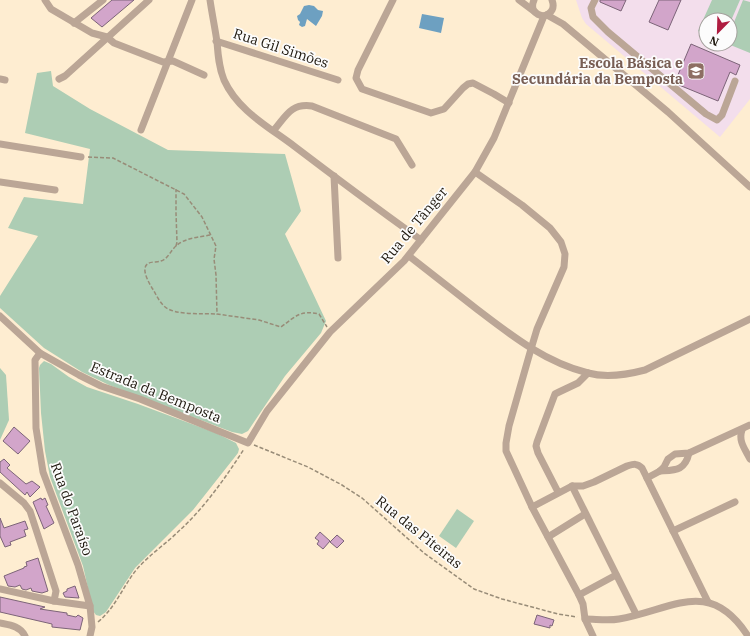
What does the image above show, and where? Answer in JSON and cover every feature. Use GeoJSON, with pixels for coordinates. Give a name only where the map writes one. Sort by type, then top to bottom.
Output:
{"type":"FeatureCollection","features":[{"type":"Feature","properties":{"kind":"street"},"geometry":{"type":"LineString","coordinates":[[45,0],[51,9],[92,33],[107,37],[114,43],[162,62],[173,61],[204,75]]}},
{"type":"Feature","properties":{"kind":"street"},"geometry":{"type":"LineString","coordinates":[[74,23],[103,0]]}},
{"type":"Feature","properties":{"kind":"street"},"geometry":{"type":"LineString","coordinates":[[58,79],[65,76],[149,0]]}},
{"type":"Feature","properties":{"kind":"street"},"geometry":{"type":"LineString","coordinates":[[141,130],[192,0]]}},
{"type":"Feature","properties":{"kind":"street"},"geometry":{"type":"LineString","coordinates":[[209,0],[218,60],[224,80],[234,97],[250,114],[274,130],[421,240]]}},
{"type":"Feature","properties":{"kind":"street"},"geometry":{"type":"LineString","coordinates":[[393,0],[358,70],[356,78],[362,89],[432,113],[444,109],[463,88],[468,84],[473,83],[509,103]]}},
{"type":"Feature","properties":{"kind":"street"},"geometry":{"type":"LineString","coordinates":[[519,0],[537,14],[563,24],[668,112],[750,187]]}},
{"type":"Feature","properties":{"kind":"street"},"geometry":{"type":"LineString","coordinates":[[534,0],[532,7],[535,12]]}},
{"type":"Feature","properties":{"kind":"street"},"geometry":{"type":"LineString","coordinates":[[595,0],[590,8],[593,17],[608,32],[706,114],[717,120],[722,115],[735,81]]}},
{"type":"Feature","properties":{"kind":"street"},"geometry":{"type":"LineString","coordinates":[[553,2],[563,24]]}},
{"type":"Feature","properties":{"kind":"street","name":"Rua de Tânger"},"geometry":{"type":"LineString","coordinates":[[248,443],[267,411],[330,332],[408,256],[475,172],[494,138],[545,16],[552,10],[553,2]]}},
{"type":"Feature","properties":{"kind":"street","name":"Rua Gil Simões"},"geometry":{"type":"LineString","coordinates":[[216,41],[338,80]]}},
{"type":"Feature","properties":{"kind":"street"},"geometry":{"type":"LineString","coordinates":[[274,130],[290,110],[303,105],[312,106],[396,138],[412,165]]}},
{"type":"Feature","properties":{"kind":"street"},"geometry":{"type":"LineString","coordinates":[[0,144],[80,157]]}},
{"type":"Feature","properties":{"kind":"street"},"geometry":{"type":"LineString","coordinates":[[475,172],[522,205],[550,228],[561,242],[565,254],[564,267],[537,329],[531,349],[509,426],[506,451],[532,506],[579,595],[583,604],[585,619],[593,636]]}},
{"type":"Feature","properties":{"kind":"street"},"geometry":{"type":"LineString","coordinates":[[334,176],[338,258]]}},
{"type":"Feature","properties":{"kind":"street"},"geometry":{"type":"LineString","coordinates":[[0,182],[55,190]]}},
{"type":"Feature","properties":{"kind":"street"},"geometry":{"type":"LineString","coordinates":[[408,256],[531,349],[588,373],[607,375],[627,374],[645,370],[750,319]]}},
{"type":"Feature","properties":{"kind":"street","name":"Estrada da Bemposta"},"geometry":{"type":"LineString","coordinates":[[0,316],[40,352],[101,386],[140,399],[248,443]]}},
{"type":"Feature","properties":{"kind":"street","name":"Rua do Paraíso"},"geometry":{"type":"LineString","coordinates":[[40,352],[35,360],[36,428],[43,472],[78,565],[90,606],[92,627],[90,636]]}},
{"type":"Feature","properties":{"kind":"street"},"geometry":{"type":"LineString","coordinates":[[558,492],[538,453],[536,446],[537,442],[555,394],[578,383],[588,373]]}},
{"type":"Feature","properties":{"kind":"street"},"geometry":{"type":"LineString","coordinates":[[647,478],[660,471],[668,459],[675,454],[689,453],[750,426]]}},
{"type":"Feature","properties":{"kind":"street"},"geometry":{"type":"LineString","coordinates":[[742,430],[740,436],[741,441],[750,459]]}},
{"type":"Feature","properties":{"kind":"street"},"geometry":{"type":"LineString","coordinates":[[660,471],[675,470],[682,467],[687,462],[689,453]]}},
{"type":"Feature","properties":{"kind":"street"},"geometry":{"type":"LineString","coordinates":[[532,506],[572,486],[583,486],[634,464],[638,464],[642,468],[708,602]]}},
{"type":"Feature","properties":{"kind":"street"},"geometry":{"type":"LineString","coordinates":[[0,483],[24,503],[30,511],[56,590],[54,601]]}},
{"type":"Feature","properties":{"kind":"street"},"geometry":{"type":"LineString","coordinates":[[572,486],[636,614]]}},
{"type":"Feature","properties":{"kind":"street"},"geometry":{"type":"LineString","coordinates":[[673,531],[734,502]]}},
{"type":"Feature","properties":{"kind":"street"},"geometry":{"type":"LineString","coordinates":[[548,537],[585,514]]}},
{"type":"Feature","properties":{"kind":"street"},"geometry":{"type":"LineString","coordinates":[[579,595],[616,575]]}},
{"type":"Feature","properties":{"kind":"street"},"geometry":{"type":"LineString","coordinates":[[0,590],[54,601],[90,606]]}},
{"type":"Feature","properties":{"kind":"street"},"geometry":{"type":"LineString","coordinates":[[585,619],[618,620],[682,601],[696,600],[708,602],[721,608],[732,617],[748,636]]}},
{"type":"Feature","properties":{"kind":"street"},"geometry":{"type":"LineString","coordinates":[[0,623],[17,627],[23,632],[24,636]]}},
{"type":"Feature","properties":{"kind":"path"},"geometry":{"type":"LineString","coordinates":[[80,157],[113,158],[176,189],[184,194],[191,202],[202,217],[216,246],[214,259],[217,314]]}},
{"type":"Feature","properties":{"kind":"path"},"geometry":{"type":"LineString","coordinates":[[176,189],[176,246]]}},
{"type":"Feature","properties":{"kind":"path"},"geometry":{"type":"LineString","coordinates":[[211,234],[188,240],[176,246],[161,261],[151,262],[145,268],[149,282],[157,298],[164,306],[186,313],[217,314],[259,320],[281,327],[299,313],[308,312],[319,314],[330,332]]}},
{"type":"Feature","properties":{"kind":"path"},"geometry":{"type":"LineString","coordinates":[[92,627],[107,615],[137,568],[181,529],[212,494],[248,443]]}},
{"type":"Feature","properties":{"kind":"path","name":"Rua das Piteiras"},"geometry":{"type":"LineString","coordinates":[[248,443],[308,467],[342,485],[362,498],[424,553],[474,588],[509,601],[558,614],[585,619]]}},
{"type":"Feature","properties":{"kind":"shaded area","name":"Escola Básica e Secundária da Bemposta"},"geometry":{"type":"Polygon","coordinates":[[[576,0],[750,0],[750,99],[720,137],[586,24],[582,18],[576,0]]]}},
{"type":"Feature","properties":{"kind":"green space"},"geometry":{"type":"Polygon","coordinates":[[[712,0],[740,0],[735,12],[707,12],[712,0]]]}},
{"type":"Feature","properties":{"kind":"green space"},"geometry":{"type":"Polygon","coordinates":[[[743,0],[750,2],[750,53],[738,48],[738,12],[743,0]]]}},
{"type":"Feature","properties":{"kind":"green space"},"geometry":{"type":"Polygon","coordinates":[[[51,71],[53,86],[90,109],[168,150],[285,154],[301,211],[285,234],[326,321],[321,333],[285,376],[248,431],[242,434],[232,432],[109,385],[82,372],[44,348],[0,308],[0,296],[38,236],[8,228],[24,197],[83,204],[90,149],[25,133],[37,73],[51,71]]]}},
{"type":"Feature","properties":{"kind":"green space"},"geometry":{"type":"Polygon","coordinates":[[[44,361],[87,387],[216,433],[236,443],[239,449],[238,453],[193,510],[135,568],[106,612],[100,616],[96,615],[93,611],[83,566],[50,477],[45,451],[41,413],[39,368],[44,361]]]}},
{"type":"Feature","properties":{"kind":"green space"},"geometry":{"type":"Polygon","coordinates":[[[0,368],[6,375],[9,420],[0,440],[0,368]]]}},
{"type":"Feature","properties":{"kind":"green space"},"geometry":{"type":"Polygon","coordinates":[[[457,509],[474,521],[456,548],[439,536],[457,509]]]}},
{"type":"Feature","properties":{"kind":"water"},"geometry":{"type":"Polygon","coordinates":[[[309,5],[323,11],[322,16],[316,26],[307,19],[305,26],[302,27],[299,25],[300,22],[297,16],[300,14],[304,6],[309,5]]]}},
{"type":"Feature","properties":{"kind":"water"},"geometry":{"type":"Polygon","coordinates":[[[422,14],[444,18],[441,33],[419,28],[422,14]]]}},
{"type":"Feature","properties":{"kind":"building"},"geometry":{"type":"Polygon","coordinates":[[[112,0],[134,0],[102,27],[91,18],[112,0]]]}},
{"type":"Feature","properties":{"kind":"building"},"geometry":{"type":"Polygon","coordinates":[[[600,0],[626,0],[621,11],[600,2],[600,0]]]}},
{"type":"Feature","properties":{"kind":"building"},"geometry":{"type":"Polygon","coordinates":[[[659,0],[681,0],[668,30],[649,22],[659,0]]]}},
{"type":"Feature","properties":{"kind":"building"},"geometry":{"type":"Polygon","coordinates":[[[691,44],[698,47],[698,52],[710,52],[740,65],[736,75],[730,72],[718,101],[675,82],[691,44]]]}},
{"type":"Feature","properties":{"kind":"building"},"geometry":{"type":"Polygon","coordinates":[[[14,427],[30,441],[18,454],[3,441],[14,427]]]}},
{"type":"Feature","properties":{"kind":"building"},"geometry":{"type":"Polygon","coordinates":[[[4,459],[10,465],[7,468],[26,484],[32,481],[40,487],[30,497],[27,492],[25,495],[0,472],[0,462],[4,459]]]}},
{"type":"Feature","properties":{"kind":"building"},"geometry":{"type":"Polygon","coordinates":[[[41,498],[42,500],[45,498],[48,505],[46,506],[54,523],[44,529],[33,502],[41,498]]]}},
{"type":"Feature","properties":{"kind":"building"},"geometry":{"type":"Polygon","coordinates":[[[0,518],[4,528],[25,521],[28,529],[24,530],[26,536],[10,542],[11,545],[5,547],[0,536],[0,518]]]}},
{"type":"Feature","properties":{"kind":"building"},"geometry":{"type":"Polygon","coordinates":[[[320,532],[330,541],[323,549],[317,544],[319,541],[315,538],[320,532]]]}},
{"type":"Feature","properties":{"kind":"building"},"geometry":{"type":"Polygon","coordinates":[[[337,535],[344,541],[337,548],[330,542],[337,535]]]}},
{"type":"Feature","properties":{"kind":"building"},"geometry":{"type":"Polygon","coordinates":[[[38,558],[48,591],[42,593],[32,591],[31,588],[26,590],[22,589],[20,585],[15,587],[8,586],[4,576],[24,568],[27,566],[26,562],[38,558]]]}},
{"type":"Feature","properties":{"kind":"building"},"geometry":{"type":"Polygon","coordinates":[[[75,586],[79,598],[65,597],[63,593],[67,591],[67,589],[75,586]]]}},
{"type":"Feature","properties":{"kind":"building"},"geometry":{"type":"Polygon","coordinates":[[[0,597],[45,607],[40,609],[67,613],[67,615],[76,617],[78,615],[83,618],[80,630],[52,627],[52,624],[0,612],[0,597]]]}},
{"type":"Feature","properties":{"kind":"building"},"geometry":{"type":"Polygon","coordinates":[[[537,615],[554,620],[552,626],[550,625],[550,628],[534,624],[537,615]]]}},
{"type":"Feature","properties":{"kind":"place","name":"Escola Básica e Secundária da Bemposta"},"geometry":{"type":"Point","coordinates":[696,71]}}]}
